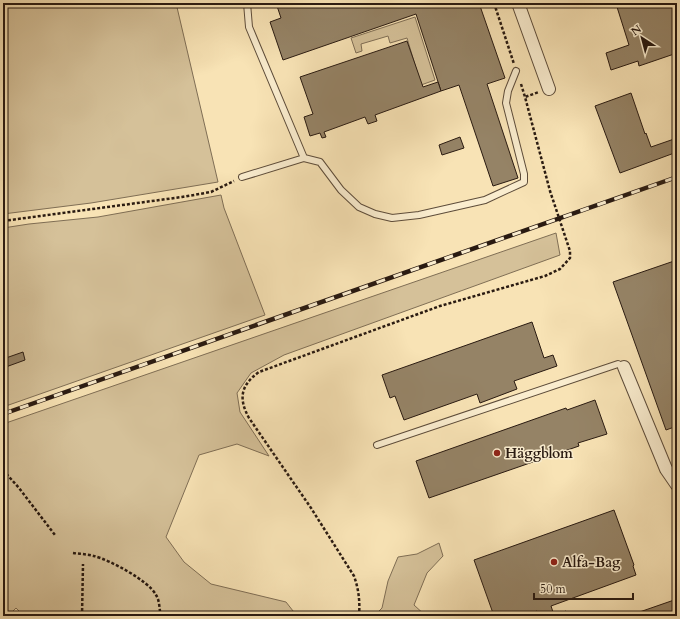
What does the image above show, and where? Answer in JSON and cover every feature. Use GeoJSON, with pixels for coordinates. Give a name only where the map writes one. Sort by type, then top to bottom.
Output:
{"type":"FeatureCollection","features":[{"type":"Feature","properties":{"kind":"street"},"geometry":{"type":"LineString","coordinates":[[518,3],[549,89]]}},
{"type":"Feature","properties":{"kind":"street"},"geometry":{"type":"LineString","coordinates":[[624,367],[666,469],[677,485]]}},
{"type":"Feature","properties":{"kind":"lane"},"geometry":{"type":"LineString","coordinates":[[247,3],[249,27],[304,158]]}},
{"type":"Feature","properties":{"kind":"lane"},"geometry":{"type":"LineString","coordinates":[[242,177],[304,158],[320,162],[341,190],[359,207],[375,214],[392,218],[419,215],[485,200],[524,182],[524,174],[506,103],[508,91],[516,71]]}},
{"type":"Feature","properties":{"kind":"lane"},"geometry":{"type":"LineString","coordinates":[[377,445],[618,364],[624,367]]}},
{"type":"Feature","properties":{"kind":"path"},"geometry":{"type":"LineString","coordinates":[[359,616],[360,599],[354,576],[311,508],[249,418],[243,401],[244,389],[252,377],[260,372],[440,306],[545,276],[560,269],[570,258],[570,251],[550,190],[525,97],[494,3]]}},
{"type":"Feature","properties":{"kind":"path"},"geometry":{"type":"LineString","coordinates":[[525,97],[549,89]]}},
{"type":"Feature","properties":{"kind":"path"},"geometry":{"type":"LineString","coordinates":[[3,221],[23,217],[182,198],[211,192],[242,177]]}},
{"type":"Feature","properties":{"kind":"path"},"geometry":{"type":"LineString","coordinates":[[3,470],[19,488],[55,535]]}},
{"type":"Feature","properties":{"kind":"path"},"geometry":{"type":"LineString","coordinates":[[677,505],[675,506],[677,513]]}},
{"type":"Feature","properties":{"kind":"path"},"geometry":{"type":"LineString","coordinates":[[73,553],[95,556],[108,561],[142,580],[152,588],[158,597],[161,616]]}},
{"type":"Feature","properties":{"kind":"path"},"geometry":{"type":"LineString","coordinates":[[82,564],[82,616]]}},
{"type":"Feature","properties":{"kind":"shaded area"},"geometry":{"type":"Polygon","coordinates":[[[3,3],[176,3],[218,182],[91,203],[3,214],[3,3]]]}},
{"type":"Feature","properties":{"kind":"shaded area"},"geometry":{"type":"Polygon","coordinates":[[[415,17],[435,80],[421,85],[407,38],[390,43],[388,36],[361,44],[362,51],[356,53],[351,38],[415,17]]]}},
{"type":"Feature","properties":{"kind":"shaded area"},"geometry":{"type":"Polygon","coordinates":[[[221,195],[224,208],[265,315],[3,407],[3,228],[98,217],[221,195]]]}},
{"type":"Feature","properties":{"kind":"shaded area"},"geometry":{"type":"Polygon","coordinates":[[[556,233],[560,255],[284,355],[251,373],[237,393],[240,412],[269,456],[237,444],[199,455],[166,537],[184,562],[211,584],[286,602],[297,616],[24,616],[16,608],[8,616],[3,616],[3,424],[556,233]]]}},
{"type":"Feature","properties":{"kind":"shaded area"},"geometry":{"type":"Polygon","coordinates":[[[439,543],[443,556],[427,573],[414,605],[426,616],[374,616],[382,608],[388,581],[398,557],[417,554],[439,543]]]}},
{"type":"Feature","properties":{"kind":"building"},"geometry":{"type":"Polygon","coordinates":[[[276,3],[479,3],[505,78],[487,84],[518,178],[493,186],[459,85],[441,91],[416,14],[283,60],[270,22],[281,18],[276,3]]]}},
{"type":"Feature","properties":{"kind":"building"},"geometry":{"type":"Polygon","coordinates":[[[618,3],[671,3],[677,22],[677,53],[639,66],[638,61],[611,70],[606,53],[629,45],[617,7],[619,7],[618,3]]]}},
{"type":"Feature","properties":{"kind":"building"},"geometry":{"type":"Polygon","coordinates":[[[407,41],[423,87],[438,82],[441,91],[375,115],[377,121],[368,124],[365,117],[324,132],[326,137],[322,138],[320,133],[310,136],[304,117],[313,114],[300,77],[407,41]]]}},
{"type":"Feature","properties":{"kind":"building"},"geometry":{"type":"Polygon","coordinates":[[[631,93],[651,147],[677,138],[677,152],[620,173],[595,106],[631,93]]]}},
{"type":"Feature","properties":{"kind":"building"},"geometry":{"type":"Polygon","coordinates":[[[460,137],[464,148],[442,155],[439,145],[460,137]]]}},
{"type":"Feature","properties":{"kind":"building"},"geometry":{"type":"Polygon","coordinates":[[[677,260],[677,426],[666,430],[613,282],[677,260]]]}},
{"type":"Feature","properties":{"kind":"building"},"geometry":{"type":"Polygon","coordinates":[[[532,322],[544,358],[553,355],[557,366],[514,381],[517,389],[480,403],[477,394],[404,420],[395,396],[390,398],[382,375],[532,322]]]}},
{"type":"Feature","properties":{"kind":"building"},"geometry":{"type":"Polygon","coordinates":[[[23,352],[25,360],[3,368],[3,359],[23,352]]]}},
{"type":"Feature","properties":{"kind":"building","name":"Häggblom"},"geometry":{"type":"Polygon","coordinates":[[[595,400],[607,434],[578,443],[579,446],[429,498],[416,461],[566,408],[567,410],[595,400]]]}},
{"type":"Feature","properties":{"kind":"building","name":"Alfa-Bag"},"geometry":{"type":"Polygon","coordinates":[[[614,510],[634,565],[636,575],[551,606],[554,615],[566,611],[568,616],[538,616],[537,611],[522,616],[494,616],[474,560],[614,510]]]}},
{"type":"Feature","properties":{"kind":"building"},"geometry":{"type":"Polygon","coordinates":[[[677,599],[677,616],[628,616],[677,599]]]}},
{"type":"Feature","properties":{"kind":"railway"},"geometry":{"type":"LineString","coordinates":[[3,414],[677,177]]}},
{"type":"Feature","properties":{"kind":"place","name":"Häggblom"},"geometry":{"type":"Point","coordinates":[497,453]}},
{"type":"Feature","properties":{"kind":"place","name":"Alfa-Bag"},"geometry":{"type":"Point","coordinates":[554,562]}}]}
